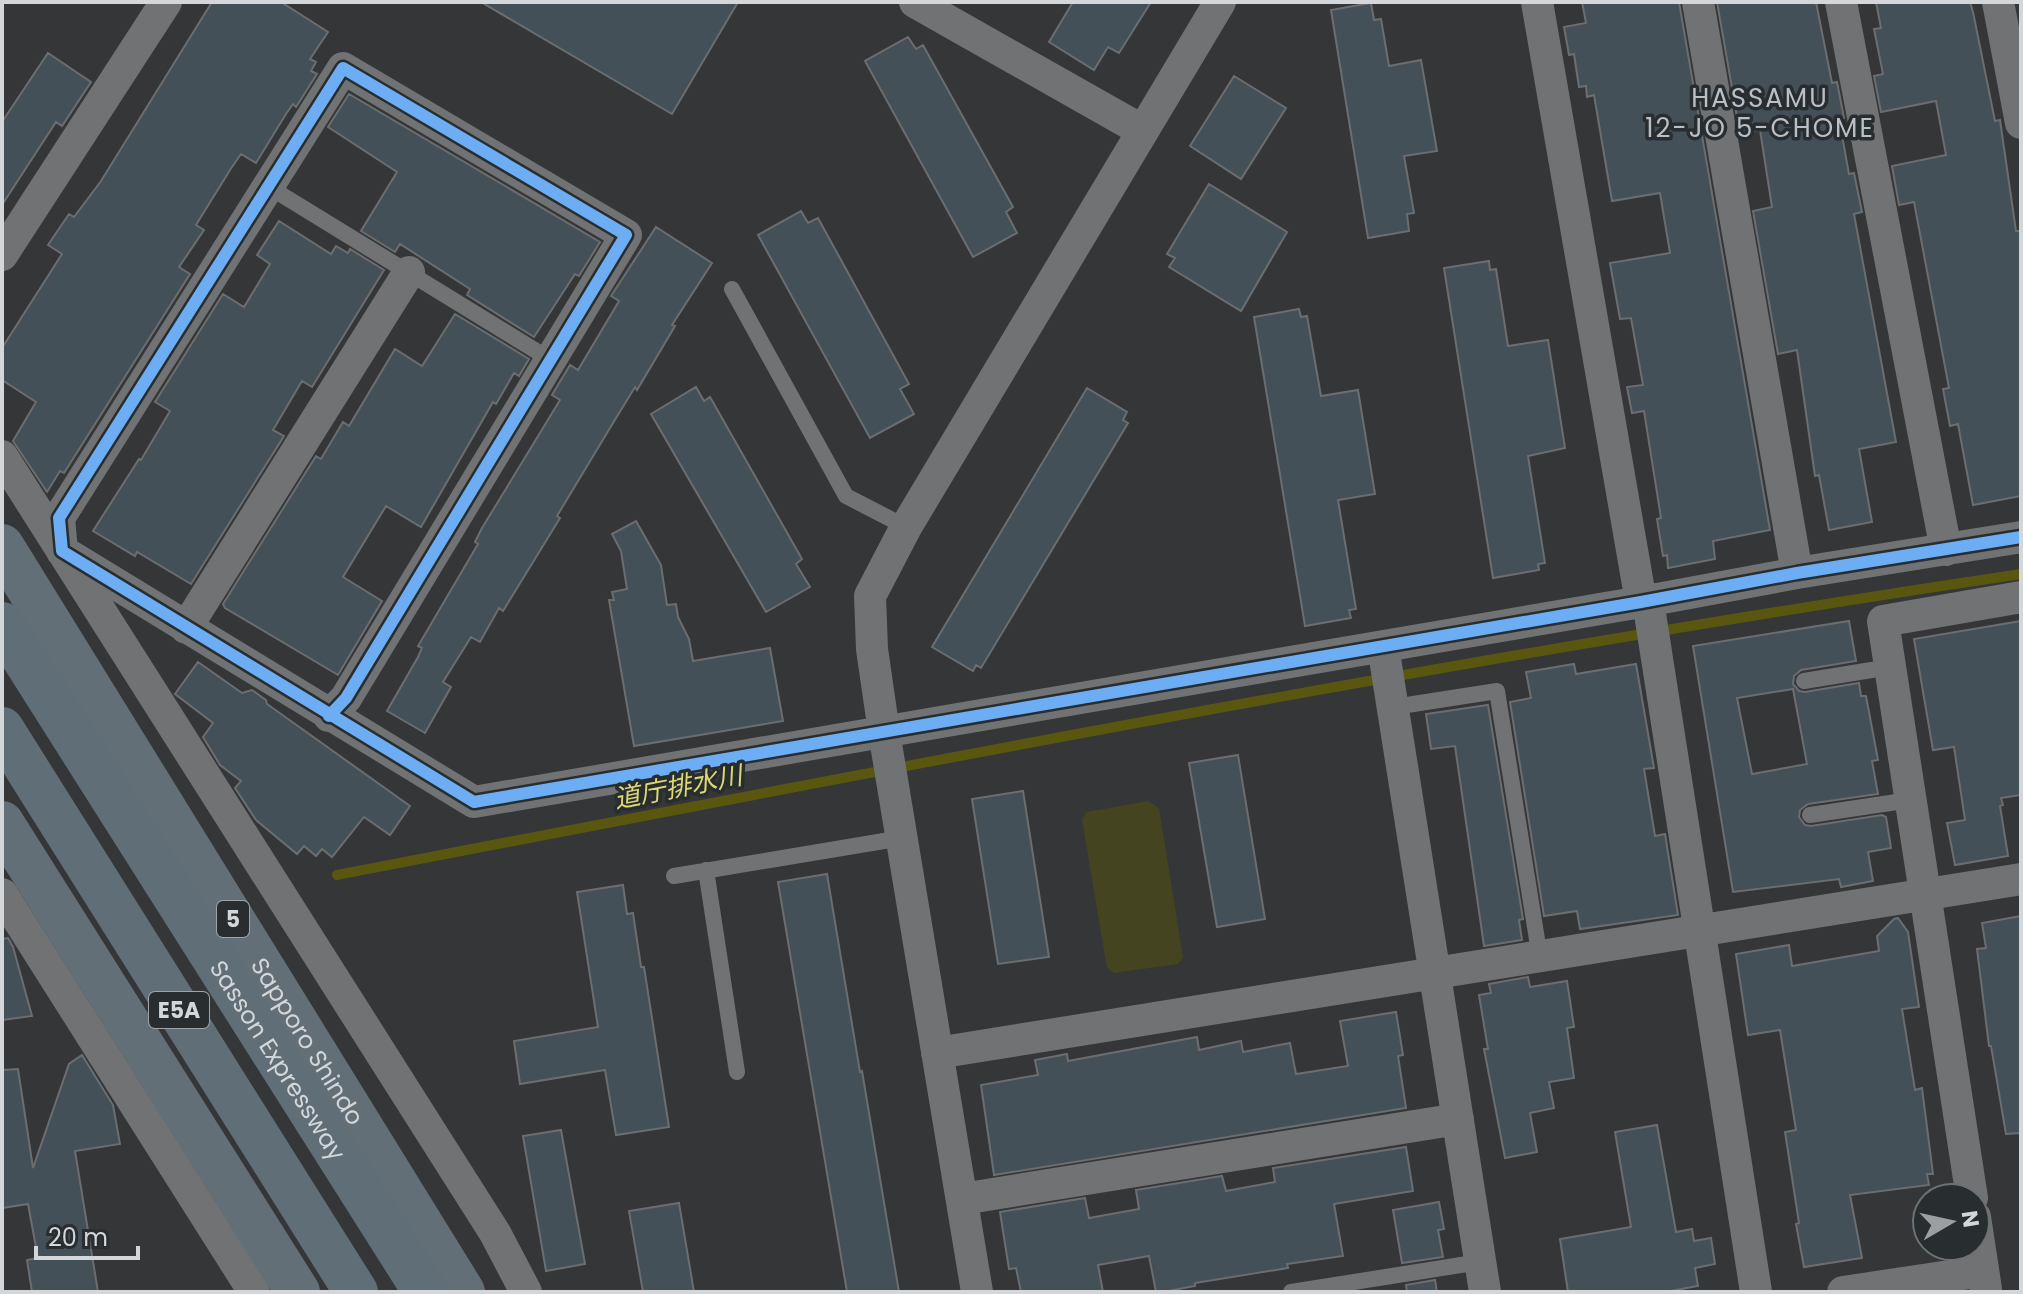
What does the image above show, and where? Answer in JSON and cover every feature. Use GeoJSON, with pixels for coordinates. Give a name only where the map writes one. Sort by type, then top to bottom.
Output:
{"type":"FeatureCollection","features":[{"type":"Feature","properties":{"kind":"highway","name":"Sapporo Shindo"},"geometry":{"type":"LineString","coordinates":[[2,546],[463,1292]]}},
{"type":"Feature","properties":{"kind":"highway","name":"Sasson Expressway"},"geometry":{"type":"LineString","coordinates":[[2,624],[425,1292]]}},
{"type":"Feature","properties":{"kind":"highway","name":"E5A"},"geometry":{"type":"LineString","coordinates":[[2,729],[356,1292]]}},
{"type":"Feature","properties":{"kind":"highway"},"geometry":{"type":"LineString","coordinates":[[2,823],[298,1292]]}},
{"type":"Feature","properties":{"kind":"street"},"geometry":{"type":"LineString","coordinates":[[2,255],[166,2]]}},
{"type":"Feature","properties":{"kind":"street"},"geometry":{"type":"LineString","coordinates":[[915,2],[1143,131]]}},
{"type":"Feature","properties":{"kind":"street"},"geometry":{"type":"LineString","coordinates":[[977,1292],[885,739],[872,649],[870,596],[906,527],[1220,2]]}},
{"type":"Feature","properties":{"kind":"street"},"geometry":{"type":"LineString","coordinates":[[1537,2],[1649,616],[1756,1292]]}},
{"type":"Feature","properties":{"kind":"street"},"geometry":{"type":"LineString","coordinates":[[1698,2],[1797,573]]}},
{"type":"Feature","properties":{"kind":"street"},"geometry":{"type":"LineString","coordinates":[[1841,2],[1946,550]]}},
{"type":"Feature","properties":{"kind":"street"},"geometry":{"type":"LineString","coordinates":[[1998,2],[2021,123]]}},
{"type":"Feature","properties":{"kind":"street"},"geometry":{"type":"LineString","coordinates":[[62,551],[59,518],[343,68],[626,235],[346,698],[329,716]]}},
{"type":"Feature","properties":{"kind":"street"},"geometry":{"type":"LineString","coordinates":[[186,628],[409,272]]}},
{"type":"Feature","properties":{"kind":"street"},"geometry":{"type":"LineString","coordinates":[[2,456],[495,1233],[526,1292]]}},
{"type":"Feature","properties":{"kind":"street"},"geometry":{"type":"LineString","coordinates":[[62,551],[474,802],[885,739],[1385,655],[1649,616],[1797,573],[2021,537]]}},
{"type":"Feature","properties":{"kind":"street"},"geometry":{"type":"LineString","coordinates":[[1970,1182],[1883,621],[2021,597]]}},
{"type":"Feature","properties":{"kind":"street"},"geometry":{"type":"LineString","coordinates":[[124,650],[156,608]]}},
{"type":"Feature","properties":{"kind":"street"},"geometry":{"type":"LineString","coordinates":[[1385,655],[1482,1277]]}},
{"type":"Feature","properties":{"kind":"street"},"geometry":{"type":"LineString","coordinates":[[937,1053],[2021,879]]}},
{"type":"Feature","properties":{"kind":"street"},"geometry":{"type":"LineString","coordinates":[[2,894],[234,1278],[254,1292]]}},
{"type":"Feature","properties":{"kind":"street"},"geometry":{"type":"LineString","coordinates":[[962,1199],[1458,1119]]}},
{"type":"Feature","properties":{"kind":"street"},"geometry":{"type":"LineString","coordinates":[[1843,1292],[1985,1281]]}},
{"type":"Feature","properties":{"kind":"lane"},"geometry":{"type":"LineString","coordinates":[[269,187],[551,360]]}},
{"type":"Feature","properties":{"kind":"lane"},"geometry":{"type":"LineString","coordinates":[[732,289],[846,496],[906,527]]}},
{"type":"Feature","properties":{"kind":"lane"},"geometry":{"type":"LineString","coordinates":[[1804,681],[1890,667]]}},
{"type":"Feature","properties":{"kind":"lane"},"geometry":{"type":"LineString","coordinates":[[1393,702],[1497,691],[1540,958]]}},
{"type":"Feature","properties":{"kind":"lane"},"geometry":{"type":"LineString","coordinates":[[1810,815],[1910,800]]}},
{"type":"Feature","properties":{"kind":"lane"},"geometry":{"type":"LineString","coordinates":[[674,876],[902,838]]}},
{"type":"Feature","properties":{"kind":"lane"},"geometry":{"type":"LineString","coordinates":[[706,870],[737,1072]]}},
{"type":"Feature","properties":{"kind":"lane"},"geometry":{"type":"LineString","coordinates":[[1291,1292],[1482,1277]]}},
{"type":"Feature","properties":{"kind":"shaded area"},"geometry":{"type":"Polygon","coordinates":[[[1148,801],[1159,808],[1183,957],[1178,964],[1114,973],[1107,968],[1082,820],[1086,812],[1148,801]]]}},
{"type":"Feature","properties":{"kind":"building"},"geometry":{"type":"Polygon","coordinates":[[[212,2],[281,2],[328,32],[310,59],[316,62],[311,71],[317,74],[296,107],[293,104],[286,114],[256,163],[241,154],[230,170],[196,225],[204,230],[179,267],[190,274],[64,473],[60,471],[47,492],[13,441],[36,402],[2,380],[2,348],[62,254],[48,245],[69,214],[74,217],[101,181],[212,2]]]}},
{"type":"Feature","properties":{"kind":"building"},"geometry":{"type":"Polygon","coordinates":[[[481,2],[738,2],[672,114],[481,2]]]}},
{"type":"Feature","properties":{"kind":"building"},"geometry":{"type":"Polygon","coordinates":[[[1073,2],[1151,2],[1119,53],[1108,47],[1094,70],[1049,42],[1073,2]]]}},
{"type":"Feature","properties":{"kind":"building"},"geometry":{"type":"Polygon","coordinates":[[[1582,2],[1679,2],[1770,530],[1713,541],[1715,559],[1668,568],[1667,555],[1663,556],[1657,519],[1661,518],[1644,411],[1632,413],[1627,387],[1643,385],[1631,318],[1620,319],[1610,263],[1670,253],[1660,193],[1612,201],[1594,95],[1587,97],[1586,86],[1579,87],[1574,54],[1569,55],[1564,27],[1586,23],[1582,2]]]}},
{"type":"Feature","properties":{"kind":"building"},"geometry":{"type":"Polygon","coordinates":[[[1717,2],[1816,2],[1832,83],[1837,82],[1844,118],[1839,119],[1849,174],[1854,173],[1862,212],[1854,214],[1896,442],[1859,449],[1872,522],[1829,530],[1819,475],[1815,476],[1797,350],[1778,354],[1753,211],[1772,207],[1760,130],[1740,134],[1717,2]]]}},
{"type":"Feature","properties":{"kind":"building"},"geometry":{"type":"Polygon","coordinates":[[[1876,2],[1970,2],[1973,12],[1995,121],[2000,120],[2016,231],[2021,231],[2021,496],[1973,505],[1958,424],[1950,426],[1943,389],[1949,388],[1914,202],[1899,205],[1892,166],[1946,155],[1936,101],[1881,112],[1874,76],[1883,74],[1874,29],[1881,28],[1876,2]]]}},
{"type":"Feature","properties":{"kind":"building"},"geometry":{"type":"Polygon","coordinates":[[[1371,3],[1374,20],[1381,19],[1389,66],[1421,60],[1437,151],[1404,156],[1414,213],[1407,214],[1409,231],[1368,238],[1331,10],[1371,3]]]}},
{"type":"Feature","properties":{"kind":"building"},"geometry":{"type":"Polygon","coordinates":[[[908,37],[916,49],[923,45],[1013,207],[1006,212],[1017,233],[973,257],[865,61],[908,37]]]}},
{"type":"Feature","properties":{"kind":"building"},"geometry":{"type":"Polygon","coordinates":[[[48,53],[91,82],[62,126],[56,122],[2,205],[2,122],[48,53]]]}},
{"type":"Feature","properties":{"kind":"building"},"geometry":{"type":"Polygon","coordinates":[[[1234,76],[1286,108],[1241,179],[1190,146],[1234,76]]]}},
{"type":"Feature","properties":{"kind":"building"},"geometry":{"type":"Polygon","coordinates":[[[349,94],[600,242],[534,337],[467,295],[470,289],[400,244],[395,252],[361,231],[397,172],[328,127],[349,94]]]}},
{"type":"Feature","properties":{"kind":"building"},"geometry":{"type":"Polygon","coordinates":[[[1209,184],[1287,232],[1241,311],[1169,267],[1175,258],[1167,254],[1209,184]]]}},
{"type":"Feature","properties":{"kind":"building"},"geometry":{"type":"Polygon","coordinates":[[[801,211],[808,223],[818,218],[909,384],[900,389],[914,414],[870,438],[758,235],[801,211]]]}},
{"type":"Feature","properties":{"kind":"building"},"geometry":{"type":"Polygon","coordinates":[[[279,221],[331,254],[336,246],[348,253],[350,249],[384,270],[312,387],[302,381],[273,430],[284,436],[191,584],[137,552],[135,556],[93,531],[170,411],[155,402],[223,294],[244,307],[270,264],[257,255],[279,221]]]}},
{"type":"Feature","properties":{"kind":"building"},"geometry":{"type":"Polygon","coordinates":[[[656,227],[712,263],[557,516],[560,518],[503,611],[499,608],[480,642],[471,637],[443,682],[451,687],[425,733],[387,711],[418,657],[422,648],[418,646],[478,544],[475,542],[482,528],[560,400],[552,395],[570,365],[578,370],[619,301],[611,296],[656,227]]]}},
{"type":"Feature","properties":{"kind":"building"},"geometry":{"type":"Polygon","coordinates":[[[1489,261],[1490,270],[1496,269],[1508,346],[1548,340],[1565,448],[1528,456],[1545,563],[1538,564],[1539,570],[1493,578],[1444,268],[1489,261]]]}},
{"type":"Feature","properties":{"kind":"building"},"geometry":{"type":"Polygon","coordinates":[[[1299,309],[1301,317],[1307,316],[1321,396],[1358,390],[1375,494],[1338,500],[1356,609],[1349,610],[1351,618],[1305,626],[1254,317],[1299,309]]]}},
{"type":"Feature","properties":{"kind":"building"},"geometry":{"type":"Polygon","coordinates":[[[455,314],[529,359],[519,376],[514,373],[496,404],[493,402],[421,527],[386,506],[343,577],[382,601],[338,675],[223,604],[316,456],[321,459],[343,422],[349,426],[395,349],[422,366],[455,314]]]}},
{"type":"Feature","properties":{"kind":"building"},"geometry":{"type":"Polygon","coordinates":[[[696,387],[704,401],[710,397],[802,559],[796,564],[810,587],[766,612],[651,414],[696,387]]]}},
{"type":"Feature","properties":{"kind":"building"},"geometry":{"type":"Polygon","coordinates":[[[1087,388],[1127,412],[1123,420],[1128,423],[981,668],[976,665],[973,671],[932,647],[1087,388]]]}},
{"type":"Feature","properties":{"kind":"building"},"geometry":{"type":"Polygon","coordinates":[[[636,521],[661,565],[667,605],[676,604],[678,617],[689,639],[693,661],[770,648],[783,721],[634,746],[609,600],[614,600],[612,592],[627,589],[621,551],[612,534],[636,521]]]}},
{"type":"Feature","properties":{"kind":"building"},"geometry":{"type":"Polygon","coordinates":[[[1849,621],[1856,661],[1801,670],[1794,676],[1793,684],[1799,691],[1805,692],[1859,683],[1861,696],[1866,696],[1878,760],[1872,761],[1878,794],[1808,804],[1800,810],[1799,817],[1805,825],[1811,826],[1882,815],[1886,817],[1891,848],[1868,852],[1873,881],[1841,887],[1839,879],[1733,892],[1693,646],[1849,621]],[[1793,689],[1737,698],[1752,774],[1807,764],[1793,689]]]}},
{"type":"Feature","properties":{"kind":"building"},"geometry":{"type":"Polygon","coordinates":[[[2021,621],[2021,795],[2001,798],[2003,805],[2000,806],[2008,856],[1955,865],[1947,823],[1965,820],[1954,747],[1933,750],[1914,639],[2021,621]]]}},
{"type":"Feature","properties":{"kind":"building"},"geometry":{"type":"Polygon","coordinates":[[[198,662],[242,693],[252,690],[267,704],[410,806],[390,835],[364,817],[332,857],[322,849],[316,856],[304,846],[297,854],[256,820],[235,788],[241,781],[220,765],[203,737],[213,723],[175,694],[198,662]]]}},
{"type":"Feature","properties":{"kind":"building"},"geometry":{"type":"Polygon","coordinates":[[[1574,664],[1576,674],[1636,664],[1654,768],[1644,769],[1655,836],[1665,834],[1678,915],[1580,929],[1577,911],[1544,916],[1510,702],[1531,698],[1526,672],[1574,664]]]}},
{"type":"Feature","properties":{"kind":"building"},"geometry":{"type":"Polygon","coordinates":[[[1488,705],[1523,919],[1519,920],[1522,940],[1484,946],[1455,746],[1431,749],[1426,714],[1488,705]]]}},
{"type":"Feature","properties":{"kind":"building"},"geometry":{"type":"Polygon","coordinates":[[[1238,755],[1265,919],[1217,927],[1189,763],[1238,755]]]}},
{"type":"Feature","properties":{"kind":"building"},"geometry":{"type":"Polygon","coordinates":[[[1023,791],[1049,957],[998,964],[972,799],[1023,791]]]}},
{"type":"Feature","properties":{"kind":"building"},"geometry":{"type":"Polygon","coordinates":[[[827,874],[899,1292],[847,1292],[778,882],[827,874]]]}},
{"type":"Feature","properties":{"kind":"building"},"geometry":{"type":"Polygon","coordinates":[[[623,885],[627,914],[633,913],[641,967],[644,967],[669,1127],[616,1135],[605,1070],[520,1084],[514,1041],[598,1027],[577,892],[623,885]]]}},
{"type":"Feature","properties":{"kind":"building"},"geometry":{"type":"Polygon","coordinates":[[[2021,916],[2021,1133],[2006,1134],[1989,1046],[1977,949],[1986,948],[1982,923],[2021,916]]]}},
{"type":"Feature","properties":{"kind":"building"},"geometry":{"type":"Polygon","coordinates":[[[1898,918],[1908,932],[1919,1007],[1902,1009],[1915,1090],[1922,1088],[1933,1174],[1927,1174],[1928,1182],[1911,1182],[1911,1187],[1850,1195],[1862,1258],[1804,1267],[1785,1132],[1796,1130],[1780,1030],[1748,1035],[1736,954],[1789,945],[1792,966],[1879,951],[1877,936],[1898,918]]]}},
{"type":"Feature","properties":{"kind":"building"},"geometry":{"type":"Polygon","coordinates":[[[8,938],[32,1016],[2,1020],[2,939],[8,938]]]}},
{"type":"Feature","properties":{"kind":"building"},"geometry":{"type":"Polygon","coordinates":[[[1528,977],[1530,987],[1567,981],[1574,1027],[1567,1028],[1574,1078],[1549,1082],[1554,1108],[1530,1113],[1537,1152],[1505,1158],[1484,1049],[1488,1049],[1479,995],[1491,993],[1489,984],[1528,977]]]}},
{"type":"Feature","properties":{"kind":"building"},"geometry":{"type":"Polygon","coordinates":[[[1396,1012],[1403,1055],[1398,1056],[1406,1108],[994,1175],[981,1085],[1038,1075],[1035,1060],[1067,1054],[1068,1061],[1197,1037],[1199,1050],[1241,1041],[1243,1052],[1290,1043],[1296,1074],[1348,1066],[1340,1021],[1396,1012]]]}},
{"type":"Feature","properties":{"kind":"building"},"geometry":{"type":"Polygon","coordinates":[[[82,1055],[113,1105],[120,1144],[75,1151],[98,1292],[32,1292],[27,1260],[38,1258],[28,1204],[2,1208],[2,1070],[18,1069],[33,1168],[69,1064],[82,1055]]]}},
{"type":"Feature","properties":{"kind":"building"},"geometry":{"type":"Polygon","coordinates":[[[1657,1125],[1676,1232],[1692,1229],[1694,1241],[1711,1238],[1715,1264],[1695,1268],[1698,1286],[1665,1292],[1568,1292],[1560,1239],[1631,1227],[1615,1132],[1657,1125]]]}},
{"type":"Feature","properties":{"kind":"building"},"geometry":{"type":"Polygon","coordinates":[[[561,1130],[585,1264],[546,1271],[523,1136],[561,1130]]]}},
{"type":"Feature","properties":{"kind":"building"},"geometry":{"type":"Polygon","coordinates":[[[1406,1147],[1413,1191],[1334,1204],[1343,1256],[1287,1264],[1288,1268],[1195,1283],[1195,1286],[1163,1292],[1156,1292],[1149,1256],[1098,1265],[1103,1292],[1021,1292],[1016,1268],[1009,1269],[1000,1212],[1085,1198],[1089,1218],[1139,1209],[1136,1190],[1222,1176],[1226,1191],[1275,1182],[1273,1168],[1406,1147]]]}},
{"type":"Feature","properties":{"kind":"building"},"geometry":{"type":"Polygon","coordinates":[[[1439,1202],[1444,1229],[1438,1230],[1443,1257],[1402,1263],[1393,1210],[1439,1202]]]}},
{"type":"Feature","properties":{"kind":"building"},"geometry":{"type":"Polygon","coordinates":[[[679,1203],[694,1292],[643,1292],[629,1211],[679,1203]]]}},
{"type":"Feature","properties":{"kind":"building"},"geometry":{"type":"Polygon","coordinates":[[[1435,1280],[1437,1292],[1407,1292],[1406,1285],[1435,1280]]]}},
{"type":"Feature","properties":{"kind":"waterway","name":"道庁排水川"},"geometry":{"type":"LineString","coordinates":[[337,875],[967,754],[1388,678],[2021,574]]}},
{"type":"Feature","properties":{"kind":"cycle path"},"geometry":{"type":"LineString","coordinates":[[329,716],[346,698],[626,235],[343,68],[59,518],[62,551],[474,802],[2021,537]]}},
{"type":"Feature","properties":{"kind":"district","name":"HASSAMU 12-JO 5-CHOME"},"geometry":{"type":"Point","coordinates":[1760,113]}}]}
